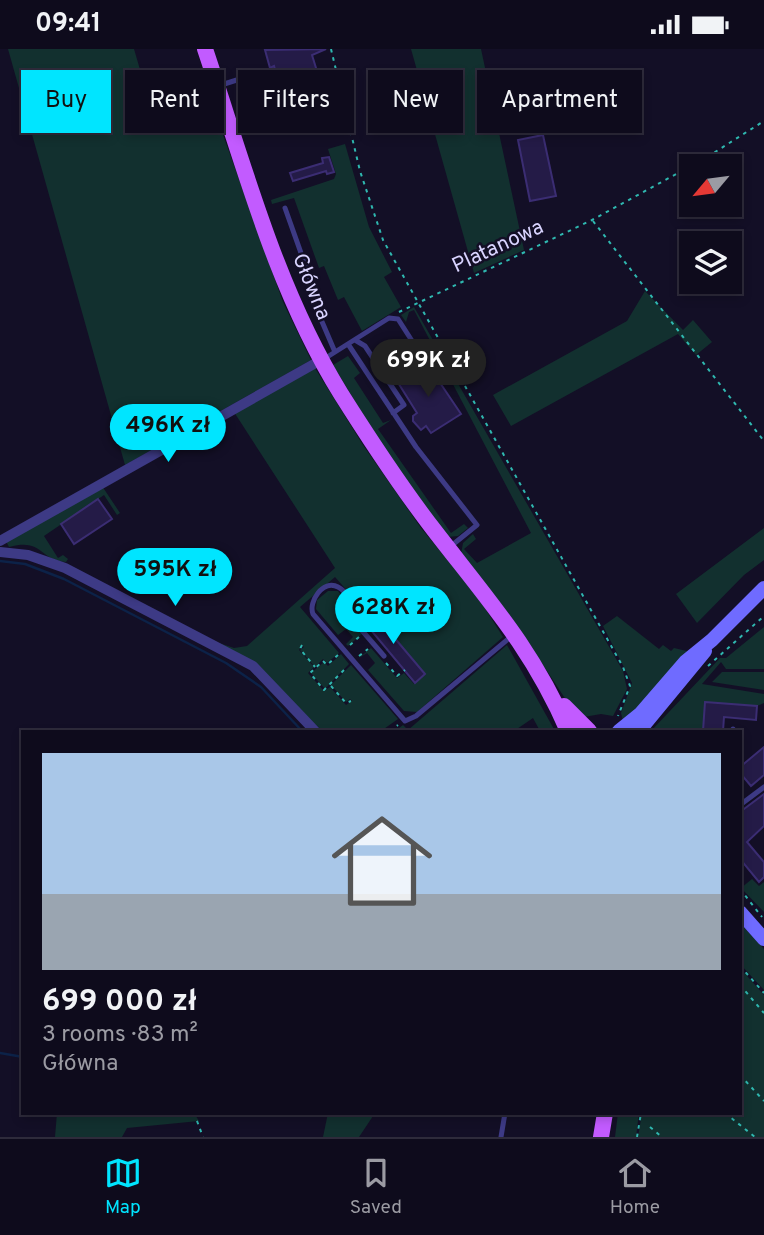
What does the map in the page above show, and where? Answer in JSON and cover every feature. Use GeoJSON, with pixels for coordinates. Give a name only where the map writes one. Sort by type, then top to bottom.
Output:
{"type":"FeatureCollection","features":[{"type":"Feature","properties":{"kind":"main road","name":"Główna"},"geometry":{"type":"LineString","coordinates":[[205,49],[212,70]]}},
{"type":"Feature","properties":{"kind":"main road","name":"Główna"},"geometry":{"type":"LineString","coordinates":[[224,104],[291,299],[328,356],[396,478],[516,633],[549,687],[580,726],[587,730]]}},
{"type":"Feature","properties":{"kind":"main road"},"geometry":{"type":"LineString","coordinates":[[618,726],[639,714],[685,662],[712,640],[764,588]]}},
{"type":"Feature","properties":{"kind":"main road"},"geometry":{"type":"LineString","coordinates":[[640,730],[692,670],[712,640]]}},
{"type":"Feature","properties":{"kind":"main road","name":"Główna"},"geometry":{"type":"LineString","coordinates":[[549,687],[568,730]]}},
{"type":"Feature","properties":{"kind":"main road"},"geometry":{"type":"LineString","coordinates":[[742,914],[762,933]]}},
{"type":"Feature","properties":{"kind":"main road"},"geometry":{"type":"LineString","coordinates":[[601,1137],[605,1115]]}},
{"type":"Feature","properties":{"kind":"street"},"geometry":{"type":"LineString","coordinates":[[0,541],[328,356]]}},
{"type":"Feature","properties":{"kind":"street"},"geometry":{"type":"LineString","coordinates":[[0,552],[28,555],[65,568],[253,666],[314,730]]}},
{"type":"Feature","properties":{"kind":"lane"},"geometry":{"type":"LineString","coordinates":[[285,208],[317,298],[317,310],[328,356],[390,318],[403,324],[414,344],[378,366]]}},
{"type":"Feature","properties":{"kind":"lane"},"geometry":{"type":"LineString","coordinates":[[355,340],[366,347],[404,405],[393,413]]}},
{"type":"Feature","properties":{"kind":"lane"},"geometry":{"type":"LineString","coordinates":[[348,344],[393,413],[477,525],[449,548]]}},
{"type":"Feature","properties":{"kind":"lane"},"geometry":{"type":"LineString","coordinates":[[384,656],[346,612],[357,606],[340,588],[334,585],[326,587],[312,600],[310,607],[313,614],[405,720],[416,716],[516,633]]}},
{"type":"Feature","properties":{"kind":"lane"},"geometry":{"type":"LineString","coordinates":[[742,804],[764,787]]}},
{"type":"Feature","properties":{"kind":"lane"},"geometry":{"type":"LineString","coordinates":[[501,1137],[506,1115]]}},
{"type":"Feature","properties":{"kind":"path"},"geometry":{"type":"LineString","coordinates":[[331,49],[367,194],[383,240],[623,667],[630,686],[618,726]]}},
{"type":"Feature","properties":{"kind":"path","name":"Platanowa"},"geometry":{"type":"LineString","coordinates":[[710,154],[764,121]]}},
{"type":"Feature","properties":{"kind":"path","name":"Platanowa"},"geometry":{"type":"LineString","coordinates":[[390,318],[417,302],[592,220],[679,173]]}},
{"type":"Feature","properties":{"kind":"path"},"geometry":{"type":"LineString","coordinates":[[592,220],[764,441]]}},
{"type":"Feature","properties":{"kind":"path"},"geometry":{"type":"LineString","coordinates":[[700,674],[764,617]]}},
{"type":"Feature","properties":{"kind":"path"},"geometry":{"type":"LineString","coordinates":[[302,645],[300,649],[315,668]]}},
{"type":"Feature","properties":{"kind":"path"},"geometry":{"type":"LineString","coordinates":[[330,685],[346,703],[351,701]]}},
{"type":"Feature","properties":{"kind":"path"},"geometry":{"type":"LineString","coordinates":[[391,730],[405,720]]}},
{"type":"Feature","properties":{"kind":"path"},"geometry":{"type":"LineString","coordinates":[[742,892],[762,917]]}},
{"type":"Feature","properties":{"kind":"path"},"geometry":{"type":"LineString","coordinates":[[742,969],[764,993]]}},
{"type":"Feature","properties":{"kind":"path"},"geometry":{"type":"LineString","coordinates":[[742,987],[764,1013]]}},
{"type":"Feature","properties":{"kind":"path"},"geometry":{"type":"LineString","coordinates":[[742,1077],[764,1101]]}},
{"type":"Feature","properties":{"kind":"path"},"geometry":{"type":"LineString","coordinates":[[195,1115],[203,1137]]}},
{"type":"Feature","properties":{"kind":"path"},"geometry":{"type":"LineString","coordinates":[[637,1137],[640,1115]]}},
{"type":"Feature","properties":{"kind":"path"},"geometry":{"type":"LineString","coordinates":[[728,1115],[755,1137]]}},
{"type":"Feature","properties":{"kind":"path"},"geometry":{"type":"LineString","coordinates":[[650,1127],[662,1137]]}},
{"type":"Feature","properties":{"kind":"green space"},"geometry":{"type":"Polygon","coordinates":[[[8,49],[134,49],[140,70],[125,70],[125,133],[222,133],[283,302],[311,360],[125,465],[32,133],[111,133],[111,70],[21,70],[21,95],[8,49]]]}},
{"type":"Feature","properties":{"kind":"green space"},"geometry":{"type":"Polygon","coordinates":[[[411,49],[481,49],[485,70],[477,70],[477,133],[499,133],[524,250],[474,273],[435,133],[463,133],[463,70],[417,70],[411,49]]]}},
{"type":"Feature","properties":{"kind":"green space"},"geometry":{"type":"Polygon","coordinates":[[[345,144],[369,227],[392,272],[384,277],[401,307],[362,331],[344,297],[338,300],[324,266],[319,268],[294,198],[272,204],[271,200],[334,179],[336,174],[328,149],[345,144]]]}},
{"type":"Feature","properties":{"kind":"green space"},"geometry":{"type":"Polygon","coordinates":[[[645,291],[683,330],[693,320],[712,342],[696,355],[678,334],[511,426],[493,395],[627,321],[645,291]]]}},
{"type":"Feature","properties":{"kind":"green space"},"geometry":{"type":"Polygon","coordinates":[[[414,307],[623,671],[627,689],[613,716],[601,714],[578,718],[512,618],[461,554],[463,543],[473,534],[476,539],[464,549],[477,563],[531,533],[414,310],[409,312],[406,322],[401,315],[414,307]]]}},
{"type":"Feature","properties":{"kind":"green space"},"geometry":{"type":"Polygon","coordinates":[[[348,356],[360,373],[354,378],[383,423],[391,420],[378,429],[451,533],[464,524],[468,528],[458,536],[447,537],[387,454],[333,365],[348,356]]]}},
{"type":"Feature","properties":{"kind":"green space"},"geometry":{"type":"Polygon","coordinates":[[[315,368],[363,445],[421,528],[478,597],[503,637],[417,712],[404,711],[368,670],[375,663],[367,653],[359,658],[371,648],[397,678],[404,673],[414,684],[425,674],[370,609],[366,612],[335,577],[300,607],[339,653],[327,663],[323,659],[315,667],[300,650],[304,647],[302,645],[299,650],[314,667],[308,673],[324,691],[330,687],[346,705],[352,701],[350,699],[346,702],[331,685],[351,665],[398,719],[382,730],[322,730],[219,643],[234,648],[247,646],[335,568],[234,412],[315,368]]]}},
{"type":"Feature","properties":{"kind":"green space"},"geometry":{"type":"Polygon","coordinates":[[[102,486],[120,513],[117,515],[104,495],[44,536],[58,558],[63,555],[68,559],[66,562],[50,558],[29,545],[9,547],[6,541],[102,486]]]}},
{"type":"Feature","properties":{"kind":"green space"},"geometry":{"type":"Polygon","coordinates":[[[764,528],[764,560],[744,575],[697,623],[676,594],[764,528]]]}},
{"type":"Feature","properties":{"kind":"green space"},"geometry":{"type":"Polygon","coordinates":[[[328,591],[338,591],[350,605],[343,612],[362,634],[348,646],[346,644],[353,637],[346,629],[338,635],[316,609],[317,600],[328,591]]]}},
{"type":"Feature","properties":{"kind":"green space"},"geometry":{"type":"Polygon","coordinates":[[[617,616],[659,649],[663,645],[671,651],[674,648],[691,652],[644,704],[623,721],[621,713],[632,683],[603,626],[617,616]]]}},
{"type":"Feature","properties":{"kind":"green space"},"geometry":{"type":"Polygon","coordinates":[[[764,627],[764,669],[726,669],[721,662],[702,684],[764,694],[764,703],[757,706],[705,702],[703,730],[652,730],[720,658],[726,658],[764,627]]]}},
{"type":"Feature","properties":{"kind":"green space"},"geometry":{"type":"Polygon","coordinates":[[[507,645],[554,730],[539,730],[533,718],[515,730],[408,730],[507,645]]]}},
{"type":"Feature","properties":{"kind":"green space"},"geometry":{"type":"Polygon","coordinates":[[[341,654],[349,664],[325,689],[311,673],[324,662],[328,666],[341,654]]]}},
{"type":"Feature","properties":{"kind":"green space"},"geometry":{"type":"Polygon","coordinates":[[[722,672],[764,672],[764,690],[712,682],[722,672]]]}},
{"type":"Feature","properties":{"kind":"green space"},"geometry":{"type":"Polygon","coordinates":[[[752,879],[759,886],[764,882],[764,912],[742,889],[752,879]]]}},
{"type":"Feature","properties":{"kind":"green space"},"geometry":{"type":"Polygon","coordinates":[[[742,925],[764,949],[764,990],[742,966],[742,925]]]}},
{"type":"Feature","properties":{"kind":"green space"},"geometry":{"type":"Polygon","coordinates":[[[742,970],[764,995],[764,1137],[638,1137],[642,1115],[742,1115],[742,970]]]}},
{"type":"Feature","properties":{"kind":"green space"},"geometry":{"type":"Polygon","coordinates":[[[57,1115],[195,1115],[199,1121],[127,1128],[122,1137],[55,1137],[57,1115]]]}},
{"type":"Feature","properties":{"kind":"green space"},"geometry":{"type":"Polygon","coordinates":[[[328,1115],[373,1115],[359,1137],[323,1137],[328,1115]]]}},
{"type":"Feature","properties":{"kind":"green space"},"geometry":{"type":"Polygon","coordinates":[[[618,1115],[639,1115],[636,1137],[615,1137],[618,1115]]]}},
{"type":"Feature","properties":{"kind":"building"},"geometry":{"type":"Polygon","coordinates":[[[326,49],[312,55],[317,70],[275,70],[274,66],[270,68],[265,50],[326,49]]]}},
{"type":"Feature","properties":{"kind":"building"},"geometry":{"type":"Polygon","coordinates":[[[543,135],[556,196],[530,201],[518,140],[543,135]]]}},
{"type":"Feature","properties":{"kind":"building"},"geometry":{"type":"Polygon","coordinates":[[[329,157],[334,172],[327,174],[326,171],[293,181],[290,173],[323,163],[322,158],[329,157]]]}},
{"type":"Feature","properties":{"kind":"building"},"geometry":{"type":"Polygon","coordinates":[[[426,362],[461,414],[431,433],[426,426],[421,430],[413,421],[413,416],[417,413],[397,381],[426,362]]]}},
{"type":"Feature","properties":{"kind":"building"},"geometry":{"type":"Polygon","coordinates":[[[98,499],[112,519],[74,544],[61,524],[98,499]]]}},
{"type":"Feature","properties":{"kind":"building"},"geometry":{"type":"Polygon","coordinates":[[[370,609],[425,674],[415,683],[360,617],[370,609]]]}},
{"type":"Feature","properties":{"kind":"building"},"geometry":{"type":"Polygon","coordinates":[[[705,702],[757,706],[756,720],[724,717],[723,730],[703,730],[705,702]]]}},
{"type":"Feature","properties":{"kind":"building"},"geometry":{"type":"Polygon","coordinates":[[[764,747],[764,775],[751,786],[742,775],[742,765],[764,747]]]}},
{"type":"Feature","properties":{"kind":"building"},"geometry":{"type":"Polygon","coordinates":[[[764,794],[764,826],[747,842],[764,862],[764,877],[759,882],[742,861],[742,810],[764,794]]]}},
{"type":"Feature","properties":{"kind":"waterway"},"geometry":{"type":"LineString","coordinates":[[0,561],[25,564],[64,579],[226,663],[261,687],[301,730]]}},
{"type":"Feature","properties":{"kind":"waterway"},"geometry":{"type":"LineString","coordinates":[[0,1053],[21,1057]]}}]}
